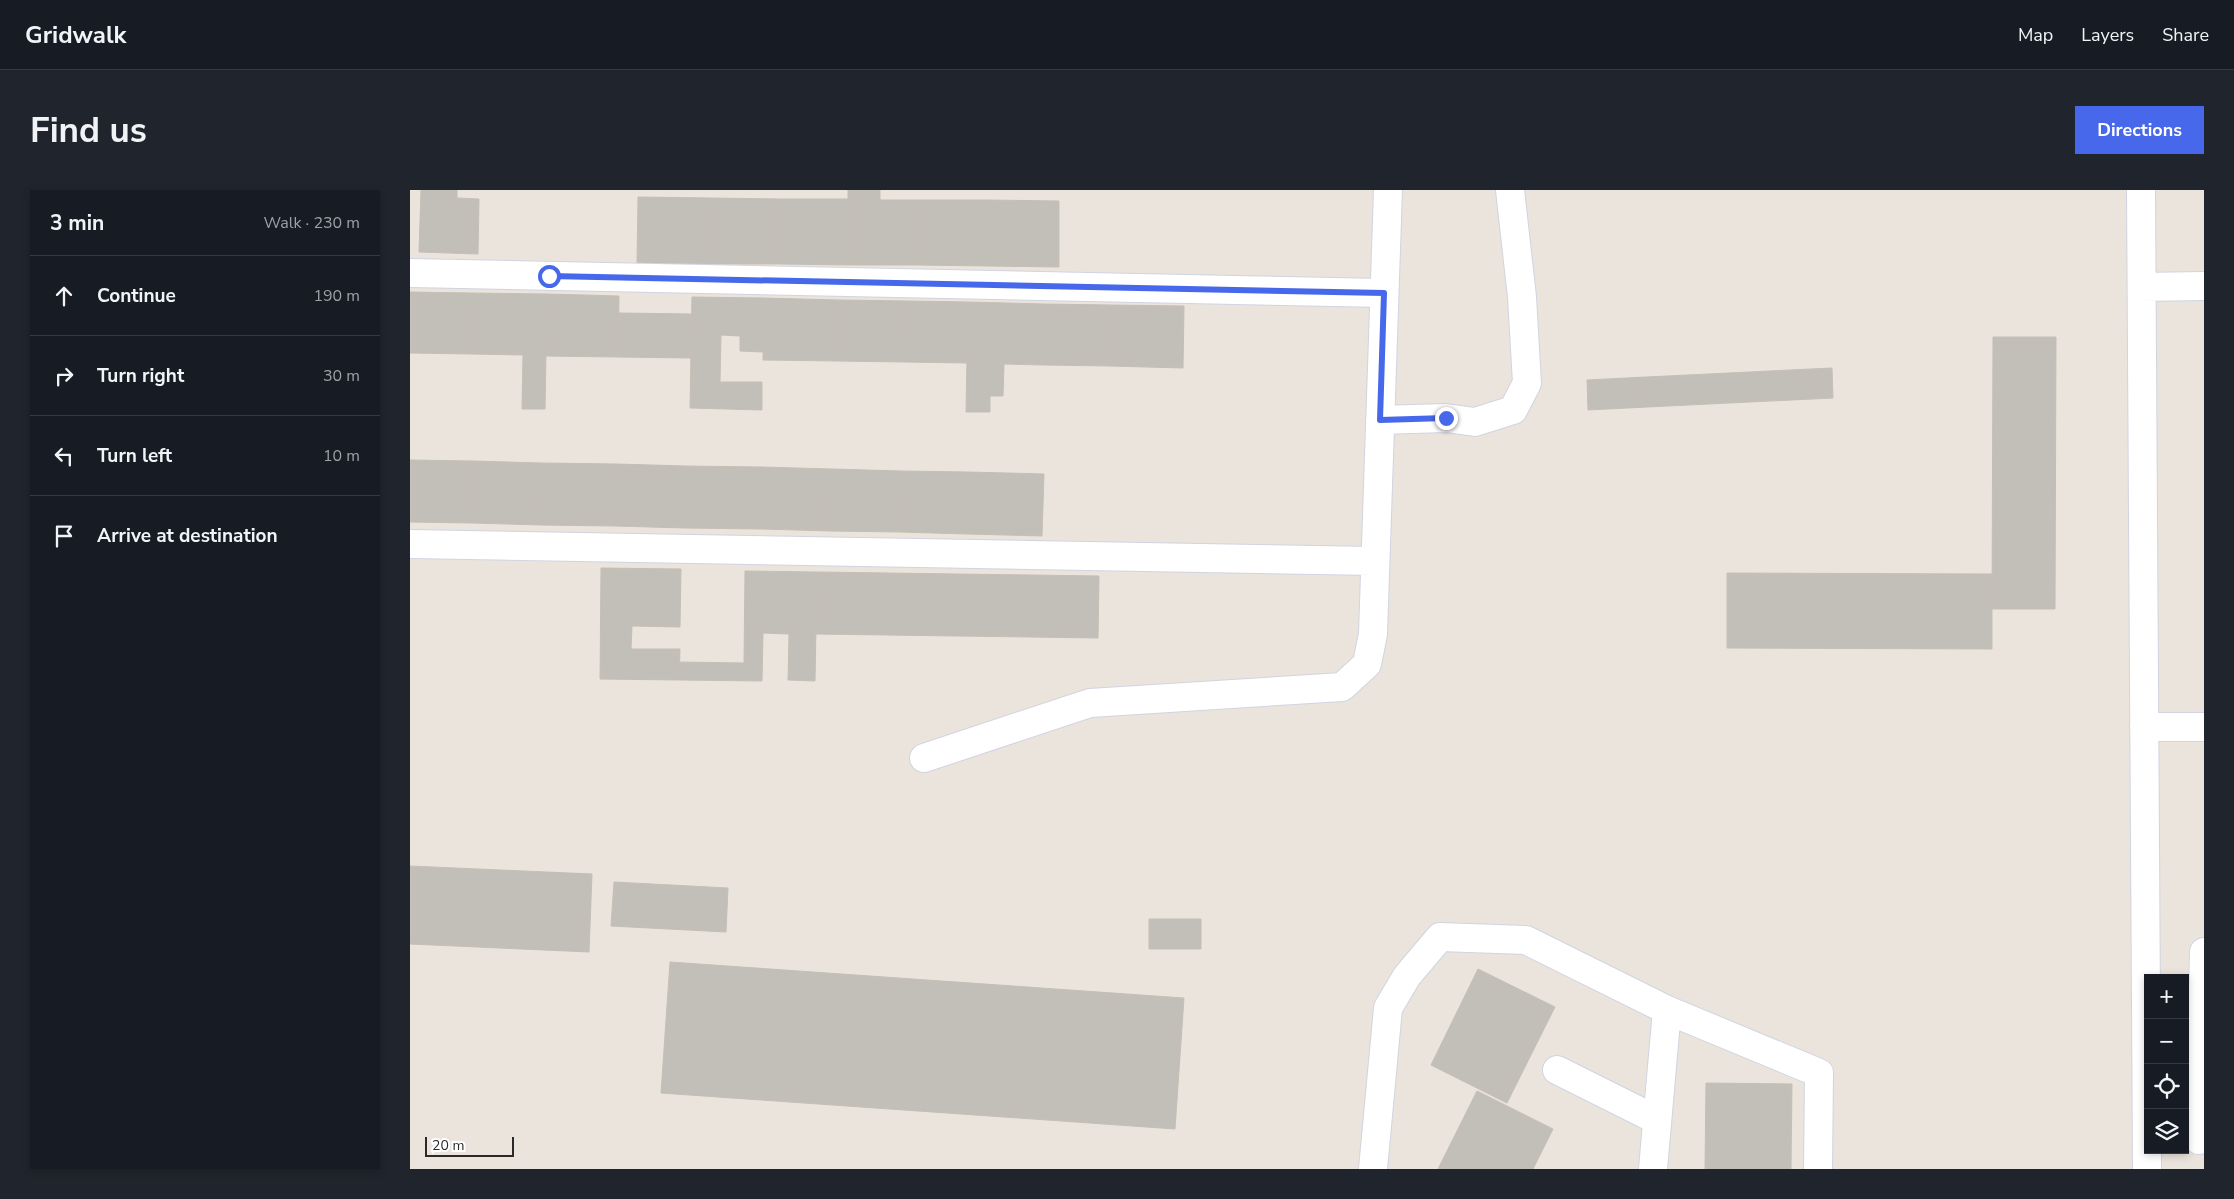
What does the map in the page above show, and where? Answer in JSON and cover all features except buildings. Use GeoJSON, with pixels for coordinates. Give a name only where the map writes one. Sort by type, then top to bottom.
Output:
{"type":"FeatureCollection","features":[{"type":"Feature","properties":{"kind":"street"},"geometry":{"type":"LineString","coordinates":[[924,758],[1090,703],[1342,687],[1367,664],[1373,634],[1388,190]]}},
{"type":"Feature","properties":{"kind":"street"},"geometry":{"type":"LineString","coordinates":[[1380,420],[1446,418],[1475,422],[1513,410],[1527,383],[1522,297],[1510,190]]}},
{"type":"Feature","properties":{"kind":"street"},"geometry":{"type":"LineString","coordinates":[[2141,190],[2147,1064]]}},
{"type":"Feature","properties":{"kind":"street"},"geometry":{"type":"LineString","coordinates":[[410,273],[1384,293]]}},
{"type":"Feature","properties":{"kind":"street"},"geometry":{"type":"LineString","coordinates":[[2142,287],[2204,286]]}},
{"type":"Feature","properties":{"kind":"street"},"geometry":{"type":"LineString","coordinates":[[410,544],[1375,561]]}},
{"type":"Feature","properties":{"kind":"street"},"geometry":{"type":"LineString","coordinates":[[2144,727],[2204,727]]}},
{"type":"Feature","properties":{"kind":"street"},"geometry":{"type":"LineString","coordinates":[[1373,1169],[1388,1008],[1408,976],[1440,937],[1526,940],[1667,1010],[1819,1073],[1818,1169]]}},
{"type":"Feature","properties":{"kind":"street"},"geometry":{"type":"LineString","coordinates":[[2199,1140],[2193,1068],[2204,952]]}},
{"type":"Feature","properties":{"kind":"street"},"geometry":{"type":"LineString","coordinates":[[1652,1169],[1667,1010]]}},
{"type":"Feature","properties":{"kind":"street"},"geometry":{"type":"LineString","coordinates":[[1557,1070],[1657,1120]]}},
{"type":"Feature","properties":{"kind":"street"},"geometry":{"type":"LineString","coordinates":[[2147,1109],[2147,1169]]}},
{"type":"Feature","properties":{"kind":"route"},"geometry":{"type":"LineString","coordinates":[[549,276],[1384,293],[1380,420],[1446,418]]}}]}
